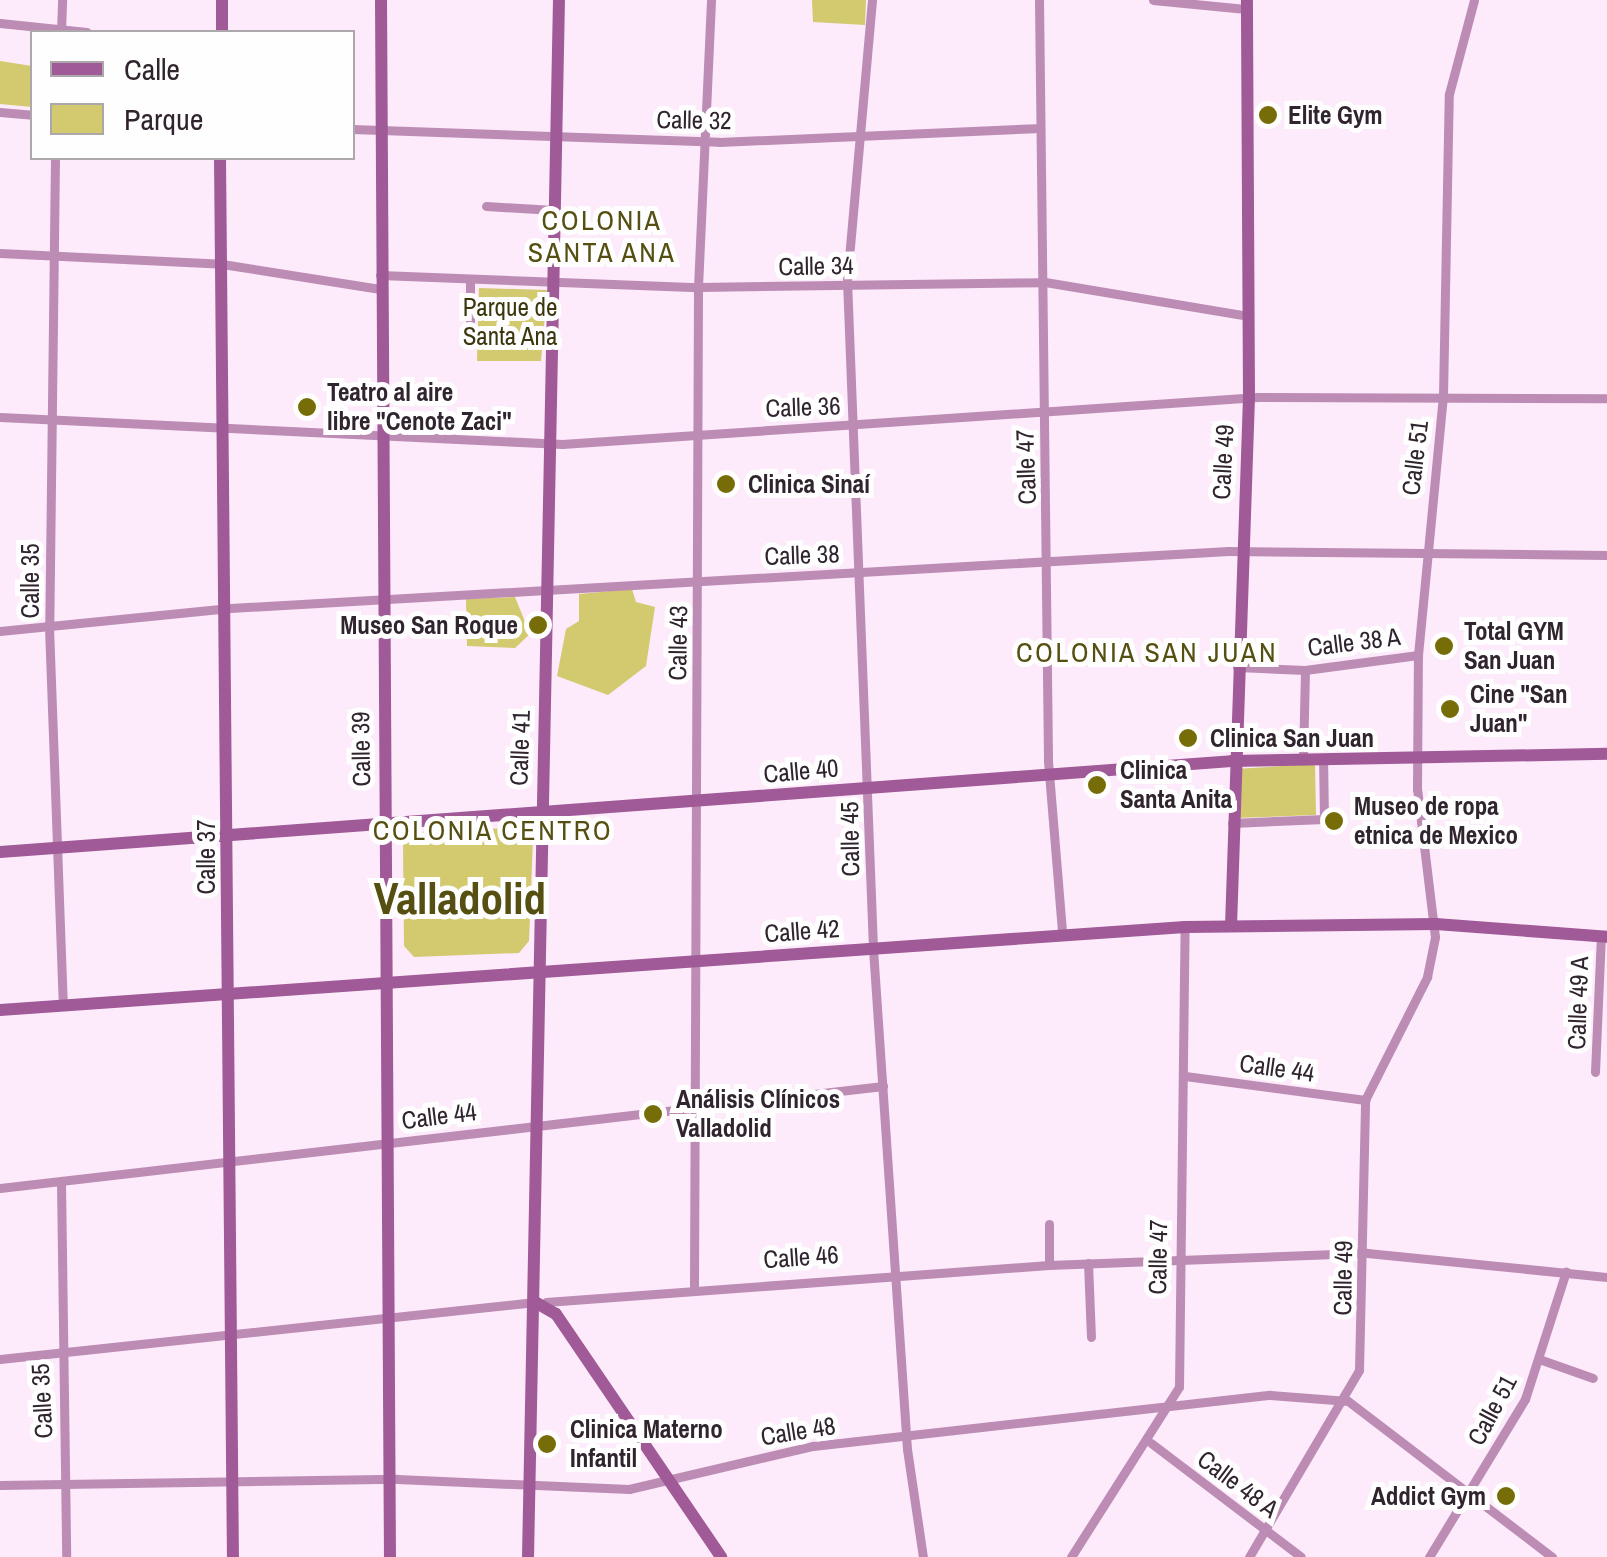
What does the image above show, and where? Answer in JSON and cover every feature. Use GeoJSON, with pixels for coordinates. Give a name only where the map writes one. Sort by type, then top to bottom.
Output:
{"type":"FeatureCollection","features":[{"type":"Feature","properties":{"kind":"main road"},"geometry":{"type":"LineString","coordinates":[[222,0],[222,30]]}},
{"type":"Feature","properties":{"kind":"main road","name":"Calle 39"},"geometry":{"type":"LineString","coordinates":[[381,0],[379,441],[392,1142],[388,1312],[393,1479],[390,1557]]}},
{"type":"Feature","properties":{"kind":"main road","name":"Calle 41"},"geometry":{"type":"LineString","coordinates":[[528,1557],[541,1302],[540,816],[560,0]]}},
{"type":"Feature","properties":{"kind":"main road","name":"Calle 49"},"geometry":{"type":"LineString","coordinates":[[1230,926],[1235,666],[1249,398],[1247,4]]}},
{"type":"Feature","properties":{"kind":"main road","name":"Calle 37"},"geometry":{"type":"LineString","coordinates":[[220,160],[222,430],[230,608],[233,1557]]}},
{"type":"Feature","properties":{"kind":"main road","name":"Calle 40"},"geometry":{"type":"LineString","coordinates":[[0,852],[540,816],[1232,761],[1607,754]]}},
{"type":"Feature","properties":{"kind":"main road","name":"Calle 42"},"geometry":{"type":"LineString","coordinates":[[0,1010],[230,989],[1185,926],[1436,924],[1604,937]]}},
{"type":"Feature","properties":{"kind":"main road"},"geometry":{"type":"LineString","coordinates":[[541,1302],[673,1482],[721,1557]]}},
{"type":"Feature","properties":{"kind":"street"},"geometry":{"type":"LineString","coordinates":[[61,30],[62,0]]}},
{"type":"Feature","properties":{"kind":"street","name":"Calle 43"},"geometry":{"type":"LineString","coordinates":[[694,1286],[693,1106],[699,961],[698,287],[708,141],[711,0]]}},
{"type":"Feature","properties":{"kind":"street","name":"Calle 45"},"geometry":{"type":"LineString","coordinates":[[872,0],[847,285],[858,424],[858,573],[873,949],[898,1274],[906,1438],[923,1557]]}},
{"type":"Feature","properties":{"kind":"street","name":"Calle 47"},"geometry":{"type":"LineString","coordinates":[[1039,0],[1035,128],[1045,282],[1049,774],[1062,932]]}},
{"type":"Feature","properties":{"kind":"street"},"geometry":{"type":"LineString","coordinates":[[1153,0],[1247,4]]}},
{"type":"Feature","properties":{"kind":"street","name":"Calle 51"},"geometry":{"type":"LineString","coordinates":[[1436,924],[1416,757],[1418,655],[1444,396],[1438,323],[1449,94],[1474,0]]}},
{"type":"Feature","properties":{"kind":"street"},"geometry":{"type":"LineString","coordinates":[[0,23],[47,30]]}},
{"type":"Feature","properties":{"kind":"street"},"geometry":{"type":"LineString","coordinates":[[0,112],[30,115]]}},
{"type":"Feature","properties":{"kind":"street","name":"Calle 32"},"geometry":{"type":"LineString","coordinates":[[355,129],[708,141],[1035,128]]}},
{"type":"Feature","properties":{"kind":"street","name":"Calle 35"},"geometry":{"type":"LineString","coordinates":[[56,160],[50,628],[63,1004]]}},
{"type":"Feature","properties":{"kind":"street"},"geometry":{"type":"LineString","coordinates":[[486,206],[554,210]]}},
{"type":"Feature","properties":{"kind":"street","name":"Calle 34"},"geometry":{"type":"LineString","coordinates":[[0,253],[222,264],[380,282],[698,287],[1045,282],[1250,316]]}},
{"type":"Feature","properties":{"kind":"street"},"geometry":{"type":"LineString","coordinates":[[470,281],[470,336]]}},
{"type":"Feature","properties":{"kind":"street","name":"Calle 36"},"geometry":{"type":"LineString","coordinates":[[0,417],[379,441],[551,444],[699,430],[1044,415],[1249,398],[1607,398]]}},
{"type":"Feature","properties":{"kind":"street","name":"Calle 38"},"geometry":{"type":"LineString","coordinates":[[0,631],[230,608],[383,603],[699,578],[858,573],[1050,560],[1242,551],[1607,555]]}},
{"type":"Feature","properties":{"kind":"street","name":"Calle 38 A"},"geometry":{"type":"LineString","coordinates":[[1235,666],[1305,670],[1418,655]]}},
{"type":"Feature","properties":{"kind":"street"},"geometry":{"type":"LineString","coordinates":[[1303,759],[1305,670]]}},
{"type":"Feature","properties":{"kind":"street"},"geometry":{"type":"LineString","coordinates":[[1232,823],[1324,819],[1323,758]]}},
{"type":"Feature","properties":{"kind":"street","name":"Calle 49"},"geometry":{"type":"LineString","coordinates":[[1249,1557],[1348,1401],[1365,1352],[1365,1100],[1427,977],[1436,924]]}},
{"type":"Feature","properties":{"kind":"street","name":"Calle 47"},"geometry":{"type":"LineString","coordinates":[[1071,1557],[1151,1443],[1174,1401],[1185,926]]}},
{"type":"Feature","properties":{"kind":"street","name":"Calle 49 A"},"geometry":{"type":"LineString","coordinates":[[1595,1072],[1604,937]]}},
{"type":"Feature","properties":{"kind":"street","name":"Calle 44"},"geometry":{"type":"LineString","coordinates":[[1184,1076],[1365,1100]]}},
{"type":"Feature","properties":{"kind":"street","name":"Calle 44"},"geometry":{"type":"LineString","coordinates":[[0,1188],[232,1166],[538,1123],[883,1086]]}},
{"type":"Feature","properties":{"kind":"street","name":"Calle 35"},"geometry":{"type":"LineString","coordinates":[[61,1182],[59,1354],[66,1557]]}},
{"type":"Feature","properties":{"kind":"street"},"geometry":{"type":"LineString","coordinates":[[1049,1224],[1049,1265]]}},
{"type":"Feature","properties":{"kind":"street","name":"Calle 46"},"geometry":{"type":"LineString","coordinates":[[0,1359],[233,1334],[388,1312],[694,1286],[1088,1262],[1366,1253],[1607,1277]]}},
{"type":"Feature","properties":{"kind":"street"},"geometry":{"type":"LineString","coordinates":[[1088,1262],[1091,1337]]}},
{"type":"Feature","properties":{"kind":"street","name":"Calle 51"},"geometry":{"type":"LineString","coordinates":[[1429,1557],[1539,1359],[1566,1272]]}},
{"type":"Feature","properties":{"kind":"street"},"geometry":{"type":"LineString","coordinates":[[1539,1359],[1593,1378]]}},
{"type":"Feature","properties":{"kind":"street","name":"Calle 48"},"geometry":{"type":"LineString","coordinates":[[0,1485],[66,1482],[233,1488],[393,1479],[532,1484],[673,1482],[766,1454],[1174,1401],[1348,1401]]}},
{"type":"Feature","properties":{"kind":"street"},"geometry":{"type":"LineString","coordinates":[[1348,1401],[1552,1557]]}},
{"type":"Feature","properties":{"kind":"street","name":"Calle 48 A"},"geometry":{"type":"LineString","coordinates":[[1151,1443],[1301,1557]]}},
{"type":"Feature","properties":{"kind":"green space"},"geometry":{"type":"Polygon","coordinates":[[[812,0],[866,0],[865,25],[813,22],[812,0]]]}},
{"type":"Feature","properties":{"kind":"green space"},"geometry":{"type":"Polygon","coordinates":[[[0,61],[30,66],[30,107],[0,104],[0,61]]]}},
{"type":"Feature","properties":{"kind":"green space","name":"Parque de Santa Ana"},"geometry":{"type":"Polygon","coordinates":[[[479,288],[547,290],[541,361],[477,361],[479,288]]]}},
{"type":"Feature","properties":{"kind":"green space"},"geometry":{"type":"Polygon","coordinates":[[[632,589],[636,602],[655,607],[646,666],[608,695],[557,676],[566,629],[579,621],[579,594],[632,589]]]}},
{"type":"Feature","properties":{"kind":"green space"},"geometry":{"type":"Polygon","coordinates":[[[515,597],[530,634],[515,648],[467,646],[466,599],[515,597]]]}},
{"type":"Feature","properties":{"kind":"green space"},"geometry":{"type":"Polygon","coordinates":[[[1315,764],[1316,815],[1236,818],[1235,769],[1315,764]]]}},
{"type":"Feature","properties":{"kind":"green space"},"geometry":{"type":"Polygon","coordinates":[[[522,827],[533,839],[529,941],[519,953],[414,957],[404,946],[403,843],[413,833],[522,827]]]}},
{"type":"Feature","properties":{"kind":"place","name":"Elite Gym"},"geometry":{"type":"Point","coordinates":[1268,115]}},
{"type":"Feature","properties":{"kind":"place","name":"Teatro al aire libre \"Cenote Zaci\""},"geometry":{"type":"Point","coordinates":[307,407]}},
{"type":"Feature","properties":{"kind":"place","name":"Clinica Sinaí"},"geometry":{"type":"Point","coordinates":[726,484]}},
{"type":"Feature","properties":{"kind":"place","name":"Museo San Roque"},"geometry":{"type":"Point","coordinates":[538,625]}},
{"type":"Feature","properties":{"kind":"place","name":"Total GYM San Juan"},"geometry":{"type":"Point","coordinates":[1444,646]}},
{"type":"Feature","properties":{"kind":"place","name":"Cine \"San Juan\""},"geometry":{"type":"Point","coordinates":[1450,709]}},
{"type":"Feature","properties":{"kind":"place","name":"Clinica San Juan"},"geometry":{"type":"Point","coordinates":[1188,738]}},
{"type":"Feature","properties":{"kind":"place","name":"Clinica Santa Anita"},"geometry":{"type":"Point","coordinates":[1097,785]}},
{"type":"Feature","properties":{"kind":"place","name":"Museo de ropa etnica de Mexico"},"geometry":{"type":"Point","coordinates":[1334,821]}},
{"type":"Feature","properties":{"kind":"place","name":"Análisis Clínicos Valladolid"},"geometry":{"type":"Point","coordinates":[653,1114]}},
{"type":"Feature","properties":{"kind":"place","name":"Clinica Materno Infantil"},"geometry":{"type":"Point","coordinates":[547,1444]}},
{"type":"Feature","properties":{"kind":"place","name":"Addict Gym"},"geometry":{"type":"Point","coordinates":[1506,1496]}},
{"type":"Feature","properties":{"kind":"district","name":"COLONIA SANTA ANA"},"geometry":{"type":"Point","coordinates":[602,236]}},
{"type":"Feature","properties":{"kind":"district","name":"COLONIA SAN JUAN"},"geometry":{"type":"Point","coordinates":[1147,652]}},
{"type":"Feature","properties":{"kind":"district","name":"COLONIA CENTRO"},"geometry":{"type":"Point","coordinates":[493,830]}},
{"type":"Feature","properties":{"kind":"district","name":"Valladolid"},"geometry":{"type":"Point","coordinates":[460,898]}}]}
